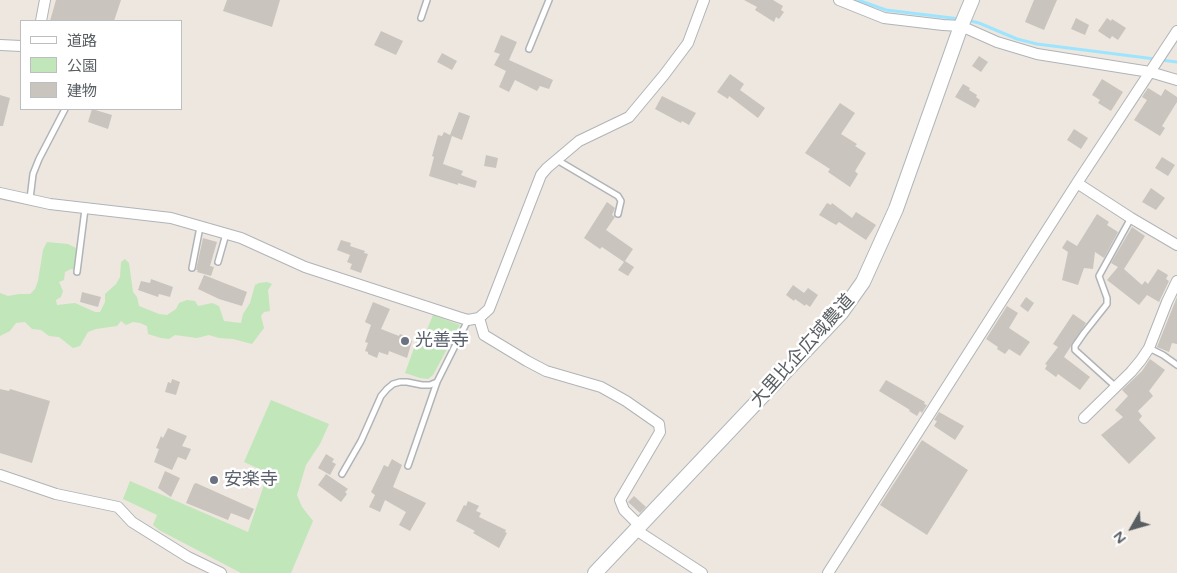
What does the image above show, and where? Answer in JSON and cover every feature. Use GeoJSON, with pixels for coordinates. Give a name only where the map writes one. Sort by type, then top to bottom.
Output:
{"type":"FeatureCollection","features":[{"type":"Feature","properties":{"kind":"street"},"geometry":{"type":"LineString","coordinates":[[41,20],[45,0]]}},
{"type":"Feature","properties":{"kind":"street"},"geometry":{"type":"LineString","coordinates":[[0,193],[50,204],[170,218],[241,238],[306,267],[468,320],[479,318],[490,309],[541,175],[556,159],[579,141],[629,117],[688,43],[704,0]]}},
{"type":"Feature","properties":{"kind":"street"},"geometry":{"type":"LineString","coordinates":[[839,0],[884,18],[961,26],[997,42],[1037,54],[1150,72],[1177,80]]}},
{"type":"Feature","properties":{"kind":"street","name":"大里比企広域農道"},"geometry":{"type":"LineString","coordinates":[[595,573],[841,313],[863,282],[896,209],[972,0]]}},
{"type":"Feature","properties":{"kind":"street"},"geometry":{"type":"LineString","coordinates":[[828,573],[1177,31]]}},
{"type":"Feature","properties":{"kind":"street"},"geometry":{"type":"LineString","coordinates":[[0,45],[20,46]]}},
{"type":"Feature","properties":{"kind":"street"},"geometry":{"type":"LineString","coordinates":[[1078,183],[1131,218],[1177,245]]}},
{"type":"Feature","properties":{"kind":"street"},"geometry":{"type":"LineString","coordinates":[[1084,418],[1131,372],[1149,348],[1177,281]]}},
{"type":"Feature","properties":{"kind":"street"},"geometry":{"type":"LineString","coordinates":[[479,318],[484,335],[527,361],[546,370],[601,387],[626,401],[659,424],[660,432],[620,500],[624,510],[638,528],[702,573]]}},
{"type":"Feature","properties":{"kind":"street"},"geometry":{"type":"LineString","coordinates":[[0,475],[56,494],[118,508],[132,522],[188,557],[221,573]]}},
{"type":"Feature","properties":{"kind":"lane"},"geometry":{"type":"LineString","coordinates":[[421,18],[427,0]]}},
{"type":"Feature","properties":{"kind":"lane"},"geometry":{"type":"LineString","coordinates":[[529,49],[549,0]]}},
{"type":"Feature","properties":{"kind":"lane"},"geometry":{"type":"LineString","coordinates":[[30,199],[33,174],[36,166],[64,110]]}},
{"type":"Feature","properties":{"kind":"lane"},"geometry":{"type":"LineString","coordinates":[[556,159],[618,196],[620,201],[618,214]]}},
{"type":"Feature","properties":{"kind":"lane"},"geometry":{"type":"LineString","coordinates":[[77,272],[85,208]]}},
{"type":"Feature","properties":{"kind":"lane"},"geometry":{"type":"LineString","coordinates":[[1116,387],[1075,350],[1075,346],[1107,304],[1107,298],[1098,276],[1131,218]]}},
{"type":"Feature","properties":{"kind":"lane"},"geometry":{"type":"LineString","coordinates":[[192,268],[200,227]]}},
{"type":"Feature","properties":{"kind":"lane"},"geometry":{"type":"LineString","coordinates":[[218,262],[226,234]]}},
{"type":"Feature","properties":{"kind":"lane"},"geometry":{"type":"LineString","coordinates":[[408,466],[437,382],[468,320]]}},
{"type":"Feature","properties":{"kind":"lane"},"geometry":{"type":"LineString","coordinates":[[1149,348],[1177,365]]}},
{"type":"Feature","properties":{"kind":"lane"},"geometry":{"type":"LineString","coordinates":[[342,474],[361,441],[381,396],[387,389],[393,384],[400,382],[430,385],[437,382]]}},
{"type":"Feature","properties":{"kind":"green space"},"geometry":{"type":"Polygon","coordinates":[[[47,242],[68,244],[76,248],[76,255],[81,265],[76,270],[71,269],[65,272],[64,280],[59,282],[63,291],[61,297],[56,300],[57,305],[75,303],[95,312],[100,312],[105,302],[105,294],[116,284],[120,277],[121,262],[125,259],[129,263],[133,292],[137,297],[139,306],[159,314],[167,315],[176,309],[179,303],[187,300],[195,301],[198,306],[212,303],[219,306],[224,321],[241,323],[243,314],[250,303],[255,285],[267,282],[272,284],[268,290],[270,311],[264,312],[261,316],[264,328],[252,344],[209,335],[197,338],[175,335],[169,339],[161,338],[148,334],[147,326],[140,323],[133,322],[126,325],[121,321],[117,326],[88,332],[80,346],[73,348],[59,337],[49,336],[41,330],[32,329],[25,322],[16,323],[10,331],[0,336],[0,293],[8,296],[30,294],[35,289],[43,250],[47,242]]]}},
{"type":"Feature","properties":{"kind":"green space"},"geometry":{"type":"Polygon","coordinates":[[[433,315],[460,325],[433,375],[428,379],[405,373],[418,337],[423,339],[433,315]]]}},
{"type":"Feature","properties":{"kind":"green space"},"geometry":{"type":"Polygon","coordinates":[[[271,400],[329,424],[320,444],[306,465],[297,495],[302,507],[313,521],[291,573],[241,573],[159,530],[153,525],[157,515],[123,499],[130,481],[248,532],[268,473],[244,462],[271,400]]]}},
{"type":"Feature","properties":{"kind":"building"},"geometry":{"type":"Polygon","coordinates":[[[56,0],[121,0],[114,20],[50,20],[56,0]]]}},
{"type":"Feature","properties":{"kind":"building"},"geometry":{"type":"Polygon","coordinates":[[[227,0],[280,0],[272,27],[223,11],[227,0]]]}},
{"type":"Feature","properties":{"kind":"building"},"geometry":{"type":"Polygon","coordinates":[[[744,0],[773,0],[783,6],[781,10],[784,12],[779,19],[776,17],[774,22],[755,10],[757,7],[744,0]]]}},
{"type":"Feature","properties":{"kind":"building"},"geometry":{"type":"Polygon","coordinates":[[[1034,0],[1057,0],[1044,30],[1025,22],[1034,0]]]}},
{"type":"Feature","properties":{"kind":"building"},"geometry":{"type":"Polygon","coordinates":[[[1076,18],[1089,25],[1085,35],[1071,29],[1076,18]]]}},
{"type":"Feature","properties":{"kind":"building"},"geometry":{"type":"Polygon","coordinates":[[[1107,18],[1126,28],[1118,40],[1112,36],[1110,39],[1098,31],[1107,18]]]}},
{"type":"Feature","properties":{"kind":"building"},"geometry":{"type":"Polygon","coordinates":[[[381,31],[403,41],[396,55],[374,45],[381,31]]]}},
{"type":"Feature","properties":{"kind":"building"},"geometry":{"type":"Polygon","coordinates":[[[501,35],[517,42],[509,60],[553,80],[549,89],[540,86],[537,91],[515,80],[509,92],[499,87],[506,71],[494,65],[500,54],[494,52],[501,35]]]}},
{"type":"Feature","properties":{"kind":"building"},"geometry":{"type":"Polygon","coordinates":[[[442,53],[457,61],[452,70],[437,62],[442,53]]]}},
{"type":"Feature","properties":{"kind":"building"},"geometry":{"type":"Polygon","coordinates":[[[979,56],[988,62],[981,72],[972,66],[979,56]]]}},
{"type":"Feature","properties":{"kind":"building"},"geometry":{"type":"Polygon","coordinates":[[[730,74],[744,84],[740,90],[765,108],[758,118],[729,96],[728,99],[717,92],[730,74]]]}},
{"type":"Feature","properties":{"kind":"building"},"geometry":{"type":"Polygon","coordinates":[[[1102,79],[1123,92],[1111,111],[1098,103],[1100,100],[1092,95],[1102,79]]]}},
{"type":"Feature","properties":{"kind":"building"},"geometry":{"type":"Polygon","coordinates":[[[963,84],[970,88],[969,90],[977,95],[976,97],[980,100],[975,108],[955,97],[963,84]]]}},
{"type":"Feature","properties":{"kind":"building"},"geometry":{"type":"Polygon","coordinates":[[[1148,88],[1161,96],[1165,89],[1177,97],[1177,102],[1162,126],[1165,128],[1160,136],[1134,120],[1147,100],[1142,97],[1148,88]]]}},
{"type":"Feature","properties":{"kind":"building"},"geometry":{"type":"Polygon","coordinates":[[[0,95],[10,98],[3,126],[0,126],[0,95]]]}},
{"type":"Feature","properties":{"kind":"building"},"geometry":{"type":"Polygon","coordinates":[[[662,96],[696,113],[689,125],[682,121],[681,123],[655,109],[662,96]]]}},
{"type":"Feature","properties":{"kind":"building"},"geometry":{"type":"Polygon","coordinates":[[[840,103],[855,113],[841,134],[857,144],[855,146],[866,153],[855,171],[858,174],[850,187],[828,172],[830,169],[805,153],[840,103]]]}},
{"type":"Feature","properties":{"kind":"building"},"geometry":{"type":"Polygon","coordinates":[[[92,110],[112,115],[108,129],[88,122],[92,110]]]}},
{"type":"Feature","properties":{"kind":"building"},"geometry":{"type":"Polygon","coordinates":[[[459,112],[470,116],[462,140],[452,136],[443,164],[463,171],[461,175],[477,181],[475,188],[429,176],[438,135],[442,136],[444,132],[450,135],[459,112]]]}},
{"type":"Feature","properties":{"kind":"building"},"geometry":{"type":"Polygon","coordinates":[[[1074,129],[1088,138],[1081,149],[1067,140],[1074,129]]]}},
{"type":"Feature","properties":{"kind":"building"},"geometry":{"type":"Polygon","coordinates":[[[486,155],[498,158],[496,168],[484,166],[486,155]]]}},
{"type":"Feature","properties":{"kind":"building"},"geometry":{"type":"Polygon","coordinates":[[[1162,157],[1175,165],[1168,176],[1155,168],[1162,157]]]}},
{"type":"Feature","properties":{"kind":"building"},"geometry":{"type":"Polygon","coordinates":[[[1151,188],[1165,198],[1156,210],[1142,202],[1151,188]]]}},
{"type":"Feature","properties":{"kind":"building"},"geometry":{"type":"Polygon","coordinates":[[[607,202],[615,208],[612,215],[615,217],[606,230],[633,249],[625,261],[634,267],[628,276],[618,270],[624,262],[602,247],[600,249],[584,238],[607,202]]]}},
{"type":"Feature","properties":{"kind":"building"},"geometry":{"type":"Polygon","coordinates":[[[827,203],[831,205],[832,203],[852,218],[856,212],[876,225],[866,240],[839,222],[836,225],[819,215],[827,203]]]}},
{"type":"Feature","properties":{"kind":"building"},"geometry":{"type":"Polygon","coordinates":[[[1097,214],[1109,222],[1107,225],[1118,232],[1104,258],[1095,252],[1093,269],[1084,268],[1078,285],[1062,280],[1068,252],[1062,248],[1067,240],[1077,246],[1097,214]]]}},
{"type":"Feature","properties":{"kind":"building"},"geometry":{"type":"Polygon","coordinates":[[[1132,227],[1145,236],[1124,269],[1142,285],[1145,281],[1148,284],[1158,269],[1168,275],[1166,279],[1169,281],[1159,302],[1147,295],[1139,305],[1107,280],[1118,267],[1111,263],[1132,227]]]}},
{"type":"Feature","properties":{"kind":"building"},"geometry":{"type":"Polygon","coordinates":[[[203,238],[217,242],[210,266],[214,267],[211,276],[196,270],[203,238]]]}},
{"type":"Feature","properties":{"kind":"building"},"geometry":{"type":"Polygon","coordinates":[[[341,240],[351,243],[350,246],[365,251],[364,253],[368,254],[361,273],[350,269],[352,264],[347,262],[350,255],[337,250],[341,240]]]}},
{"type":"Feature","properties":{"kind":"building"},"geometry":{"type":"Polygon","coordinates":[[[204,275],[247,292],[242,306],[219,299],[198,289],[204,275]]]}},
{"type":"Feature","properties":{"kind":"building"},"geometry":{"type":"Polygon","coordinates":[[[151,279],[173,287],[170,297],[159,294],[158,297],[138,290],[141,281],[150,283],[151,279]]]}},
{"type":"Feature","properties":{"kind":"building"},"geometry":{"type":"Polygon","coordinates":[[[793,285],[804,293],[808,288],[818,295],[810,307],[795,299],[794,301],[786,295],[793,285]]]}},
{"type":"Feature","properties":{"kind":"building"},"geometry":{"type":"Polygon","coordinates":[[[82,292],[101,297],[98,307],[80,302],[82,292]]]}},
{"type":"Feature","properties":{"kind":"building"},"geometry":{"type":"Polygon","coordinates":[[[1026,297],[1034,303],[1028,312],[1020,306],[1026,297]]]}},
{"type":"Feature","properties":{"kind":"building"},"geometry":{"type":"Polygon","coordinates":[[[1177,297],[1177,344],[1172,343],[1169,352],[1157,347],[1177,297]]]}},
{"type":"Feature","properties":{"kind":"building"},"geometry":{"type":"Polygon","coordinates":[[[373,302],[390,309],[381,329],[399,336],[400,334],[412,341],[407,358],[389,351],[388,355],[379,352],[377,358],[365,351],[368,343],[365,342],[371,325],[365,322],[373,302]]]}},
{"type":"Feature","properties":{"kind":"building"},"geometry":{"type":"Polygon","coordinates":[[[1007,306],[1018,313],[1009,328],[1030,342],[1020,356],[1009,349],[1005,354],[986,339],[1007,306]]]}},
{"type":"Feature","properties":{"kind":"building"},"geometry":{"type":"Polygon","coordinates":[[[1073,314],[1086,323],[1064,357],[1090,377],[1080,390],[1058,374],[1056,377],[1045,369],[1047,365],[1045,364],[1058,347],[1053,344],[1073,314]]]}},
{"type":"Feature","properties":{"kind":"building"},"geometry":{"type":"Polygon","coordinates":[[[1150,359],[1165,370],[1149,391],[1153,396],[1138,411],[1142,416],[1139,420],[1156,438],[1129,464],[1101,435],[1123,417],[1115,410],[1128,396],[1122,390],[1142,371],[1150,359]]]}},
{"type":"Feature","properties":{"kind":"building"},"geometry":{"type":"Polygon","coordinates":[[[172,379],[180,382],[176,395],[165,392],[168,382],[171,383],[172,379]]]}},
{"type":"Feature","properties":{"kind":"building"},"geometry":{"type":"Polygon","coordinates":[[[886,380],[925,402],[924,404],[927,405],[922,413],[920,411],[917,416],[879,391],[886,380]]]}},
{"type":"Feature","properties":{"kind":"building"},"geometry":{"type":"Polygon","coordinates":[[[0,389],[9,391],[10,389],[50,401],[32,463],[0,453],[0,389]]]}},
{"type":"Feature","properties":{"kind":"building"},"geometry":{"type":"Polygon","coordinates":[[[939,412],[964,426],[955,440],[934,426],[937,421],[934,420],[939,412]]]}},
{"type":"Feature","properties":{"kind":"building"},"geometry":{"type":"Polygon","coordinates":[[[168,428],[187,436],[182,446],[191,449],[186,460],[178,457],[172,470],[154,462],[159,449],[156,448],[161,436],[163,438],[168,428]]]}},
{"type":"Feature","properties":{"kind":"building"},"geometry":{"type":"Polygon","coordinates":[[[922,440],[968,470],[927,535],[880,505],[922,440]]]}},
{"type":"Feature","properties":{"kind":"building"},"geometry":{"type":"Polygon","coordinates":[[[326,454],[334,459],[332,462],[336,464],[330,475],[318,468],[326,454]]]}},
{"type":"Feature","properties":{"kind":"building"},"geometry":{"type":"Polygon","coordinates":[[[392,459],[402,465],[393,487],[426,503],[410,531],[399,525],[406,512],[385,500],[380,512],[369,507],[375,495],[371,492],[384,465],[388,467],[392,459]]]}},
{"type":"Feature","properties":{"kind":"building"},"geometry":{"type":"Polygon","coordinates":[[[165,471],[180,478],[171,497],[158,488],[165,471]]]}},
{"type":"Feature","properties":{"kind":"building"},"geometry":{"type":"Polygon","coordinates":[[[326,474],[348,489],[341,502],[318,485],[326,474]]]}},
{"type":"Feature","properties":{"kind":"building"},"geometry":{"type":"Polygon","coordinates":[[[196,483],[254,509],[249,520],[231,513],[228,520],[186,503],[196,483]]]}},
{"type":"Feature","properties":{"kind":"building"},"geometry":{"type":"Polygon","coordinates":[[[634,496],[646,507],[640,513],[628,502],[634,496]]]}},
{"type":"Feature","properties":{"kind":"building"},"geometry":{"type":"Polygon","coordinates":[[[468,501],[479,506],[476,511],[481,513],[479,517],[506,530],[505,532],[507,533],[499,548],[473,533],[475,531],[456,521],[468,501]]]}},
{"type":"Feature","properties":{"kind":"waterway"},"geometry":{"type":"LineString","coordinates":[[858,0],[886,10],[960,19]]}},
{"type":"Feature","properties":{"kind":"waterway"},"geometry":{"type":"LineString","coordinates":[[967,20],[1017,39],[1037,44],[1155,59]]}},
{"type":"Feature","properties":{"kind":"waterway"},"geometry":{"type":"LineString","coordinates":[[1161,60],[1177,62]]}},
{"type":"Feature","properties":{"kind":"place","name":"光善寺"},"geometry":{"type":"Point","coordinates":[405,341]}},
{"type":"Feature","properties":{"kind":"place","name":"安楽寺"},"geometry":{"type":"Point","coordinates":[214,480]}}]}
